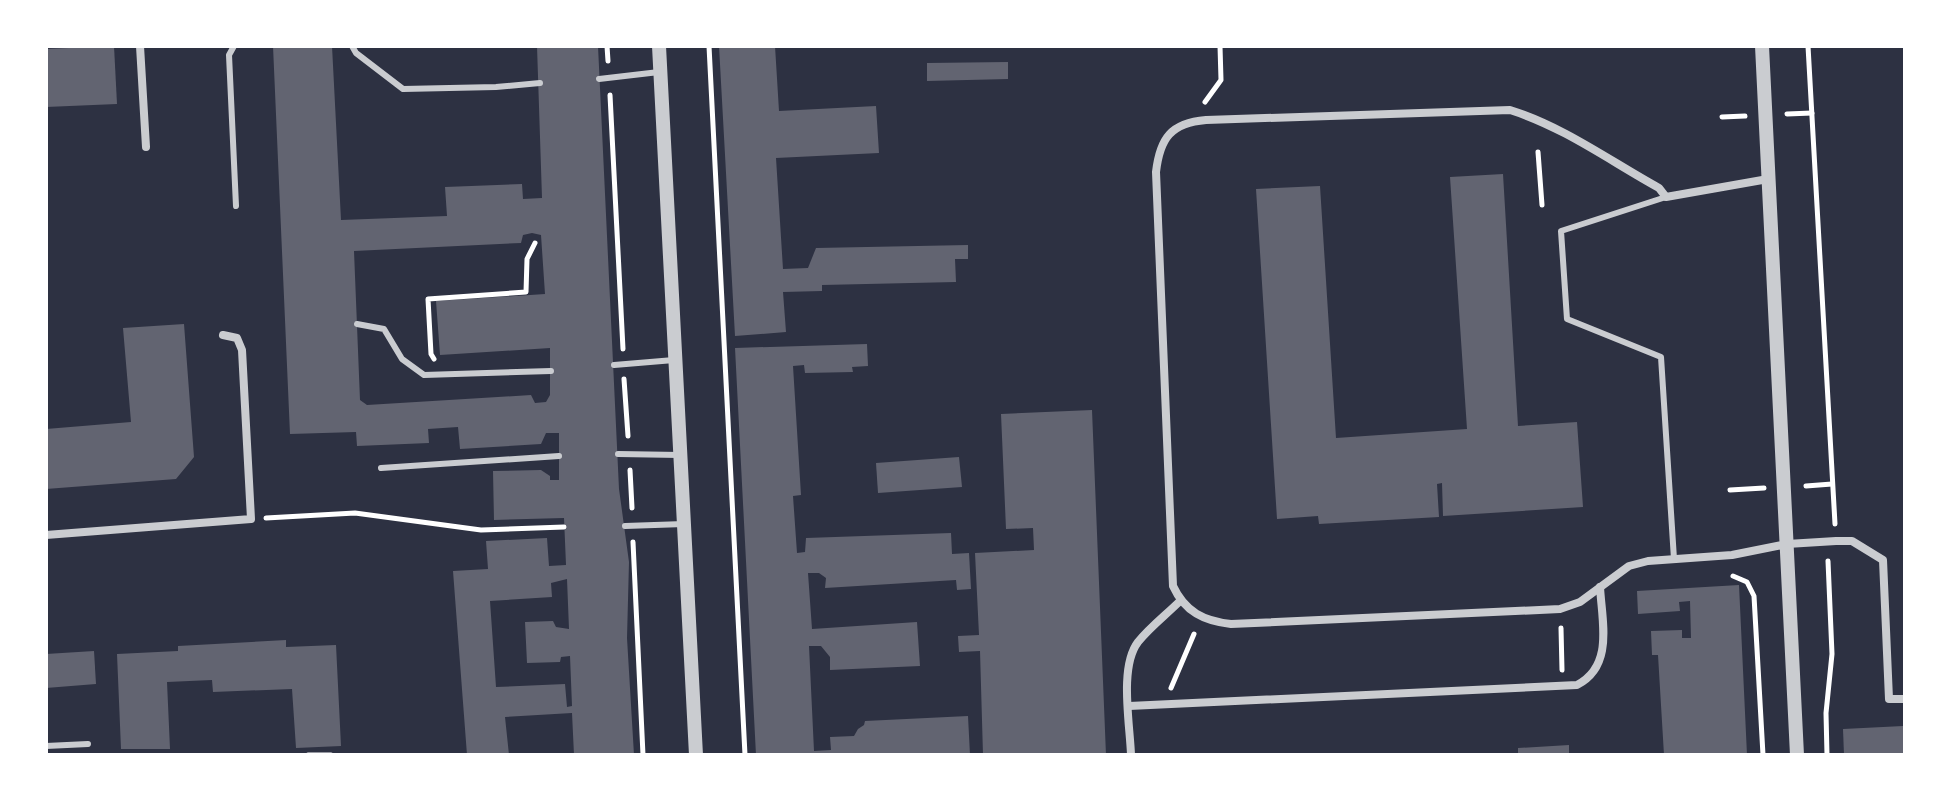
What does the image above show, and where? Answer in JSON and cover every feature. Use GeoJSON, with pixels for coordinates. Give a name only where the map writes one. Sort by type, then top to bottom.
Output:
{"type":"FeatureCollection","features":[{"type":"Feature","properties":{"kind":"street"},"geometry":{"type":"LineString","coordinates":[[140,46],[146,147]]}},
{"type":"Feature","properties":{"kind":"street"},"geometry":{"type":"LineString","coordinates":[[659,46],[696,755]]}},
{"type":"Feature","properties":{"kind":"street"},"geometry":{"type":"LineString","coordinates":[[1762,46],[1797,755]]}},
{"type":"Feature","properties":{"kind":"street"},"geometry":{"type":"LineString","coordinates":[[1768,179],[1666,197],[1659,188],[1593,152],[1566,133],[1510,110],[1217,119],[1194,121],[1177,127],[1164,139],[1156,172],[1173,586],[1180,601],[1203,618],[1231,624],[1560,609],[1580,602],[1629,566],[1648,561],[1732,555],[1787,544],[1852,541],[1883,560],[1889,699],[1905,699]]}},
{"type":"Feature","properties":{"kind":"street"},"geometry":{"type":"LineString","coordinates":[[46,535],[251,519],[242,350],[237,338],[223,335]]}},
{"type":"Feature","properties":{"kind":"street"},"geometry":{"type":"LineString","coordinates":[[1129,706],[1577,685],[1587,680],[1601,661],[1604,648],[1600,587]]}},
{"type":"Feature","properties":{"kind":"street"},"geometry":{"type":"LineString","coordinates":[[1131,755],[1127,675],[1133,651],[1148,631],[1180,601]]}},
{"type":"Feature","properties":{"kind":"lane"},"geometry":{"type":"LineString","coordinates":[[234,46],[229,55],[236,206]]}},
{"type":"Feature","properties":{"kind":"lane"},"geometry":{"type":"LineString","coordinates":[[352,46],[356,53],[403,89],[540,83]]}},
{"type":"Feature","properties":{"kind":"lane"},"geometry":{"type":"LineString","coordinates":[[599,79],[660,71]]}},
{"type":"Feature","properties":{"kind":"lane"},"geometry":{"type":"LineString","coordinates":[[1666,197],[1561,231],[1567,319],[1661,357],[1674,559]]}},
{"type":"Feature","properties":{"kind":"lane"},"geometry":{"type":"LineString","coordinates":[[357,324],[384,329],[402,359],[424,375],[551,371]]}},
{"type":"Feature","properties":{"kind":"lane"},"geometry":{"type":"LineString","coordinates":[[614,365],[675,359]]}},
{"type":"Feature","properties":{"kind":"lane"},"geometry":{"type":"LineString","coordinates":[[618,454],[680,455]]}},
{"type":"Feature","properties":{"kind":"lane"},"geometry":{"type":"LineString","coordinates":[[381,468],[559,456]]}},
{"type":"Feature","properties":{"kind":"lane"},"geometry":{"type":"LineString","coordinates":[[629,526],[684,524]]}},
{"type":"Feature","properties":{"kind":"lane"},"geometry":{"type":"LineString","coordinates":[[46,746],[88,744]]}},
{"type":"Feature","properties":{"kind":"path"},"geometry":{"type":"LineString","coordinates":[[607,46],[643,755]]}},
{"type":"Feature","properties":{"kind":"path"},"geometry":{"type":"LineString","coordinates":[[709,46],[745,755]]}},
{"type":"Feature","properties":{"kind":"path"},"geometry":{"type":"LineString","coordinates":[[1205,102],[1221,80],[1220,46]]}},
{"type":"Feature","properties":{"kind":"path"},"geometry":{"type":"LineString","coordinates":[[1808,46],[1836,541],[1827,562],[1832,654],[1826,713],[1827,755]]}},
{"type":"Feature","properties":{"kind":"path"},"geometry":{"type":"LineString","coordinates":[[1538,152],[1542,205]]}},
{"type":"Feature","properties":{"kind":"path"},"geometry":{"type":"LineString","coordinates":[[449,359],[435,360],[431,354],[428,299],[526,292],[527,259],[535,243]]}},
{"type":"Feature","properties":{"kind":"path"},"geometry":{"type":"LineString","coordinates":[[251,519],[355,513],[481,530],[564,527]]}},
{"type":"Feature","properties":{"kind":"path"},"geometry":{"type":"LineString","coordinates":[[1733,576],[1747,582],[1754,596],[1763,755]]}},
{"type":"Feature","properties":{"kind":"path"},"geometry":{"type":"LineString","coordinates":[[1561,622],[1562,675]]}},
{"type":"Feature","properties":{"kind":"path"},"geometry":{"type":"LineString","coordinates":[[1169,692],[1194,634]]}},
{"type":"Feature","properties":{"kind":"path"},"geometry":{"type":"LineString","coordinates":[[308,755],[331,755]]}},
{"type":"Feature","properties":{"kind":"building"},"geometry":{"type":"Polygon","coordinates":[[[114,46],[117,104],[46,107],[46,49],[114,46]]]}},
{"type":"Feature","properties":{"kind":"building"},"geometry":{"type":"Polygon","coordinates":[[[273,46],[332,46],[341,220],[447,216],[445,187],[522,184],[523,199],[542,198],[537,46],[598,46],[619,489],[629,562],[627,638],[634,755],[574,755],[572,713],[505,717],[509,755],[467,755],[453,571],[488,569],[486,541],[547,538],[549,566],[566,565],[564,518],[494,520],[493,471],[541,470],[550,476],[550,480],[559,480],[559,433],[546,433],[541,444],[460,449],[458,427],[428,429],[429,443],[357,446],[356,432],[290,434],[273,46]],[[523,235],[521,243],[354,251],[360,400],[367,405],[531,395],[535,403],[546,402],[550,395],[550,348],[440,355],[436,301],[545,294],[541,235],[523,235]],[[567,579],[551,583],[552,597],[490,601],[496,687],[565,684],[567,707],[572,706],[570,656],[561,657],[560,662],[527,663],[525,622],[553,621],[556,627],[569,629],[567,579]]]}},
{"type":"Feature","properties":{"kind":"building"},"geometry":{"type":"Polygon","coordinates":[[[719,46],[775,46],[779,111],[876,106],[879,153],[776,158],[783,269],[808,268],[816,248],[968,245],[968,259],[955,259],[956,282],[822,285],[822,291],[783,292],[786,332],[735,336],[719,46]]]}},
{"type":"Feature","properties":{"kind":"building"},"geometry":{"type":"Polygon","coordinates":[[[1008,62],[1008,79],[927,81],[927,63],[1008,62]]]}},
{"type":"Feature","properties":{"kind":"building"},"geometry":{"type":"Polygon","coordinates":[[[1503,174],[1518,426],[1577,422],[1583,507],[1443,516],[1442,483],[1437,484],[1439,517],[1319,524],[1318,516],[1277,519],[1256,189],[1320,186],[1336,438],[1467,429],[1450,177],[1503,174]]]}},
{"type":"Feature","properties":{"kind":"building"},"geometry":{"type":"Polygon","coordinates":[[[184,324],[194,457],[176,479],[46,489],[46,429],[131,422],[123,328],[184,324]]]}},
{"type":"Feature","properties":{"kind":"building"},"geometry":{"type":"Polygon","coordinates":[[[867,344],[868,366],[852,367],[853,372],[805,373],[804,365],[793,366],[801,495],[793,496],[797,553],[805,552],[806,538],[951,533],[952,554],[969,553],[971,589],[957,590],[956,580],[825,588],[826,578],[819,573],[808,573],[812,629],[917,622],[920,666],[830,670],[830,657],[821,646],[809,646],[814,751],[831,750],[830,737],[854,736],[865,721],[968,716],[970,755],[756,755],[735,348],[867,344]]]}},
{"type":"Feature","properties":{"kind":"building"},"geometry":{"type":"Polygon","coordinates":[[[1092,410],[1106,755],[983,755],[980,651],[959,652],[958,636],[979,635],[975,553],[1034,550],[1033,528],[1006,529],[1001,414],[1092,410]]]}},
{"type":"Feature","properties":{"kind":"building"},"geometry":{"type":"Polygon","coordinates":[[[959,457],[962,487],[878,493],[876,463],[959,457]]]}},
{"type":"Feature","properties":{"kind":"building"},"geometry":{"type":"Polygon","coordinates":[[[1739,585],[1747,755],[1664,755],[1658,655],[1652,655],[1651,631],[1682,630],[1682,638],[1691,638],[1690,601],[1679,602],[1680,611],[1638,614],[1637,591],[1739,585]]]}},
{"type":"Feature","properties":{"kind":"building"},"geometry":{"type":"Polygon","coordinates":[[[286,640],[286,647],[336,645],[341,746],[296,748],[292,689],[213,692],[212,680],[167,682],[170,749],[121,749],[117,654],[178,651],[178,646],[286,640]]]}},
{"type":"Feature","properties":{"kind":"building"},"geometry":{"type":"Polygon","coordinates":[[[94,651],[96,684],[46,688],[46,654],[94,651]]]}},
{"type":"Feature","properties":{"kind":"building"},"geometry":{"type":"Polygon","coordinates":[[[1903,726],[1905,755],[1844,755],[1843,729],[1903,726]]]}},
{"type":"Feature","properties":{"kind":"building"},"geometry":{"type":"Polygon","coordinates":[[[1569,745],[1569,755],[1518,755],[1518,748],[1569,745]]]}}]}
